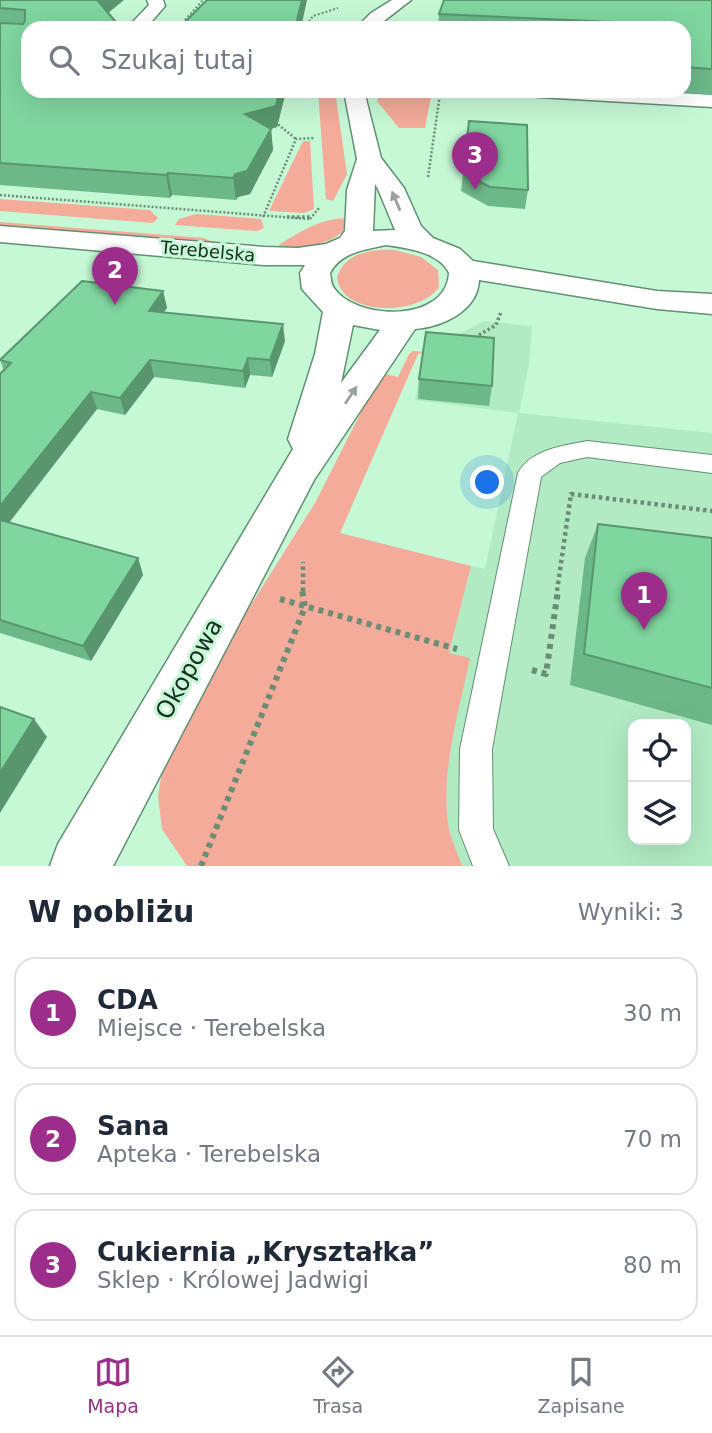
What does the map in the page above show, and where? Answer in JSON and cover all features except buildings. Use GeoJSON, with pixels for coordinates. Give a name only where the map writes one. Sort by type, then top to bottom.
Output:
{"type":"FeatureCollection","features":[{"type":"Feature","properties":{"kind":"street"},"geometry":{"type":"LineString","coordinates":[[143,21],[157,6],[155,0]]}},
{"type":"Feature","properties":{"kind":"street"},"geometry":{"type":"LineString","coordinates":[[372,21],[403,0]]}},
{"type":"Feature","properties":{"kind":"street"},"geometry":{"type":"LineString","coordinates":[[356,98],[369,159],[391,188],[409,230],[422,242],[452,257],[466,279],[462,294],[450,307]]}},
{"type":"Feature","properties":{"kind":"street"},"geometry":{"type":"LineString","coordinates":[[649,98],[712,102]]}},
{"type":"Feature","properties":{"kind":"street"},"geometry":{"type":"LineString","coordinates":[[369,159],[360,190],[359,231],[316,269],[314,279],[328,301],[358,318],[403,322],[429,317],[450,307],[519,300],[657,300],[712,304]]}},
{"type":"Feature","properties":{"kind":"street","name":"Terebelska"},"geometry":{"type":"LineString","coordinates":[[0,234],[264,256],[298,257],[342,247]]}},
{"type":"Feature","properties":{"kind":"street"},"geometry":{"type":"LineString","coordinates":[[342,247],[386,237],[422,242]]}},
{"type":"Feature","properties":{"kind":"street","name":"Terebelska"},"geometry":{"type":"LineString","coordinates":[[0,255],[254,277],[292,283],[328,301]]}},
{"type":"Feature","properties":{"kind":"street"},"geometry":{"type":"LineString","coordinates":[[461,268],[657,300]]}},
{"type":"Feature","properties":{"kind":"street","name":"Okopowa"},"geometry":{"type":"LineString","coordinates":[[298,472],[332,354],[328,301]]}},
{"type":"Feature","properties":{"kind":"street","name":"Okopowa"},"geometry":{"type":"LineString","coordinates":[[80,866],[298,472],[403,322]]}},
{"type":"Feature","properties":{"kind":"lane"},"geometry":{"type":"LineString","coordinates":[[491,866],[476,830],[476,749],[530,473],[553,456],[587,449],[712,464]]}},
{"type":"Feature","properties":{"kind":"path"},"geometry":{"type":"LineString","coordinates":[[184,21],[203,0]]}},
{"type":"Feature","properties":{"kind":"path"},"geometry":{"type":"LineString","coordinates":[[309,21],[313,16],[347,5]]}},
{"type":"Feature","properties":{"kind":"path"},"geometry":{"type":"LineString","coordinates":[[428,180],[439,98]]}},
{"type":"Feature","properties":{"kind":"path"},"geometry":{"type":"LineString","coordinates":[[266,115],[296,139],[315,138]]}},
{"type":"Feature","properties":{"kind":"path"},"geometry":{"type":"LineString","coordinates":[[267,226],[262,215],[296,139]]}},
{"type":"Feature","properties":{"kind":"path"},"geometry":{"type":"LineString","coordinates":[[0,195],[310,219],[320,207]]}},
{"type":"Feature","properties":{"kind":"path"},"geometry":{"type":"LineString","coordinates":[[235,586],[546,674],[571,494],[712,511]]}},
{"type":"Feature","properties":{"kind":"path"},"geometry":{"type":"LineString","coordinates":[[201,866],[306,607]]}},
{"type":"Feature","properties":{"kind":"shaded area"},"geometry":{"type":"Polygon","coordinates":[[[319,98],[336,98],[347,174],[333,201],[326,199],[319,98]]]}},
{"type":"Feature","properties":{"kind":"shaded area"},"geometry":{"type":"Polygon","coordinates":[[[378,98],[431,98],[425,128],[399,128],[377,101],[378,98]]]}},
{"type":"Feature","properties":{"kind":"shaded area"},"geometry":{"type":"Polygon","coordinates":[[[303,141],[310,141],[314,209],[304,213],[269,211],[303,141]]]}},
{"type":"Feature","properties":{"kind":"shaded area"},"geometry":{"type":"Polygon","coordinates":[[[0,199],[150,210],[158,218],[153,223],[0,211],[0,199]]]}},
{"type":"Feature","properties":{"kind":"shaded area"},"geometry":{"type":"Polygon","coordinates":[[[196,214],[261,219],[264,228],[257,231],[175,225],[179,219],[196,214]]]}},
{"type":"Feature","properties":{"kind":"shaded area"},"geometry":{"type":"Polygon","coordinates":[[[350,218],[349,227],[324,242],[278,250],[280,244],[313,226],[330,220],[350,218]]]}},
{"type":"Feature","properties":{"kind":"shaded area"},"geometry":{"type":"Polygon","coordinates":[[[0,222],[204,238],[219,245],[0,228],[0,222]]]}},
{"type":"Feature","properties":{"kind":"shaded area"},"geometry":{"type":"Polygon","coordinates":[[[395,250],[421,257],[438,270],[439,287],[429,297],[399,307],[382,308],[352,300],[342,290],[337,277],[346,262],[369,252],[395,250]]]}},
{"type":"Feature","properties":{"kind":"shaded area"},"geometry":{"type":"Polygon","coordinates":[[[484,321],[532,326],[529,364],[519,413],[712,433],[712,866],[396,866],[471,566],[485,569],[518,413],[415,400],[424,352],[484,321]]]}},
{"type":"Feature","properties":{"kind":"shaded area"},"geometry":{"type":"Polygon","coordinates":[[[413,351],[424,352],[418,354],[340,533],[471,566],[449,653],[470,658],[448,765],[447,787],[449,830],[462,866],[187,866],[162,829],[158,796],[162,772],[225,646],[315,503],[381,373],[398,377],[413,351]]]}},
{"type":"Feature","properties":{"kind":"place","name":"Cukiernia „Kryształka”"},"geometry":{"type":"Point","coordinates":[475,190]}},
{"type":"Feature","properties":{"kind":"place","name":"Sana"},"geometry":{"type":"Point","coordinates":[115,305]}},
{"type":"Feature","properties":{"kind":"place","name":"CDA"},"geometry":{"type":"Point","coordinates":[644,630]}}]}
